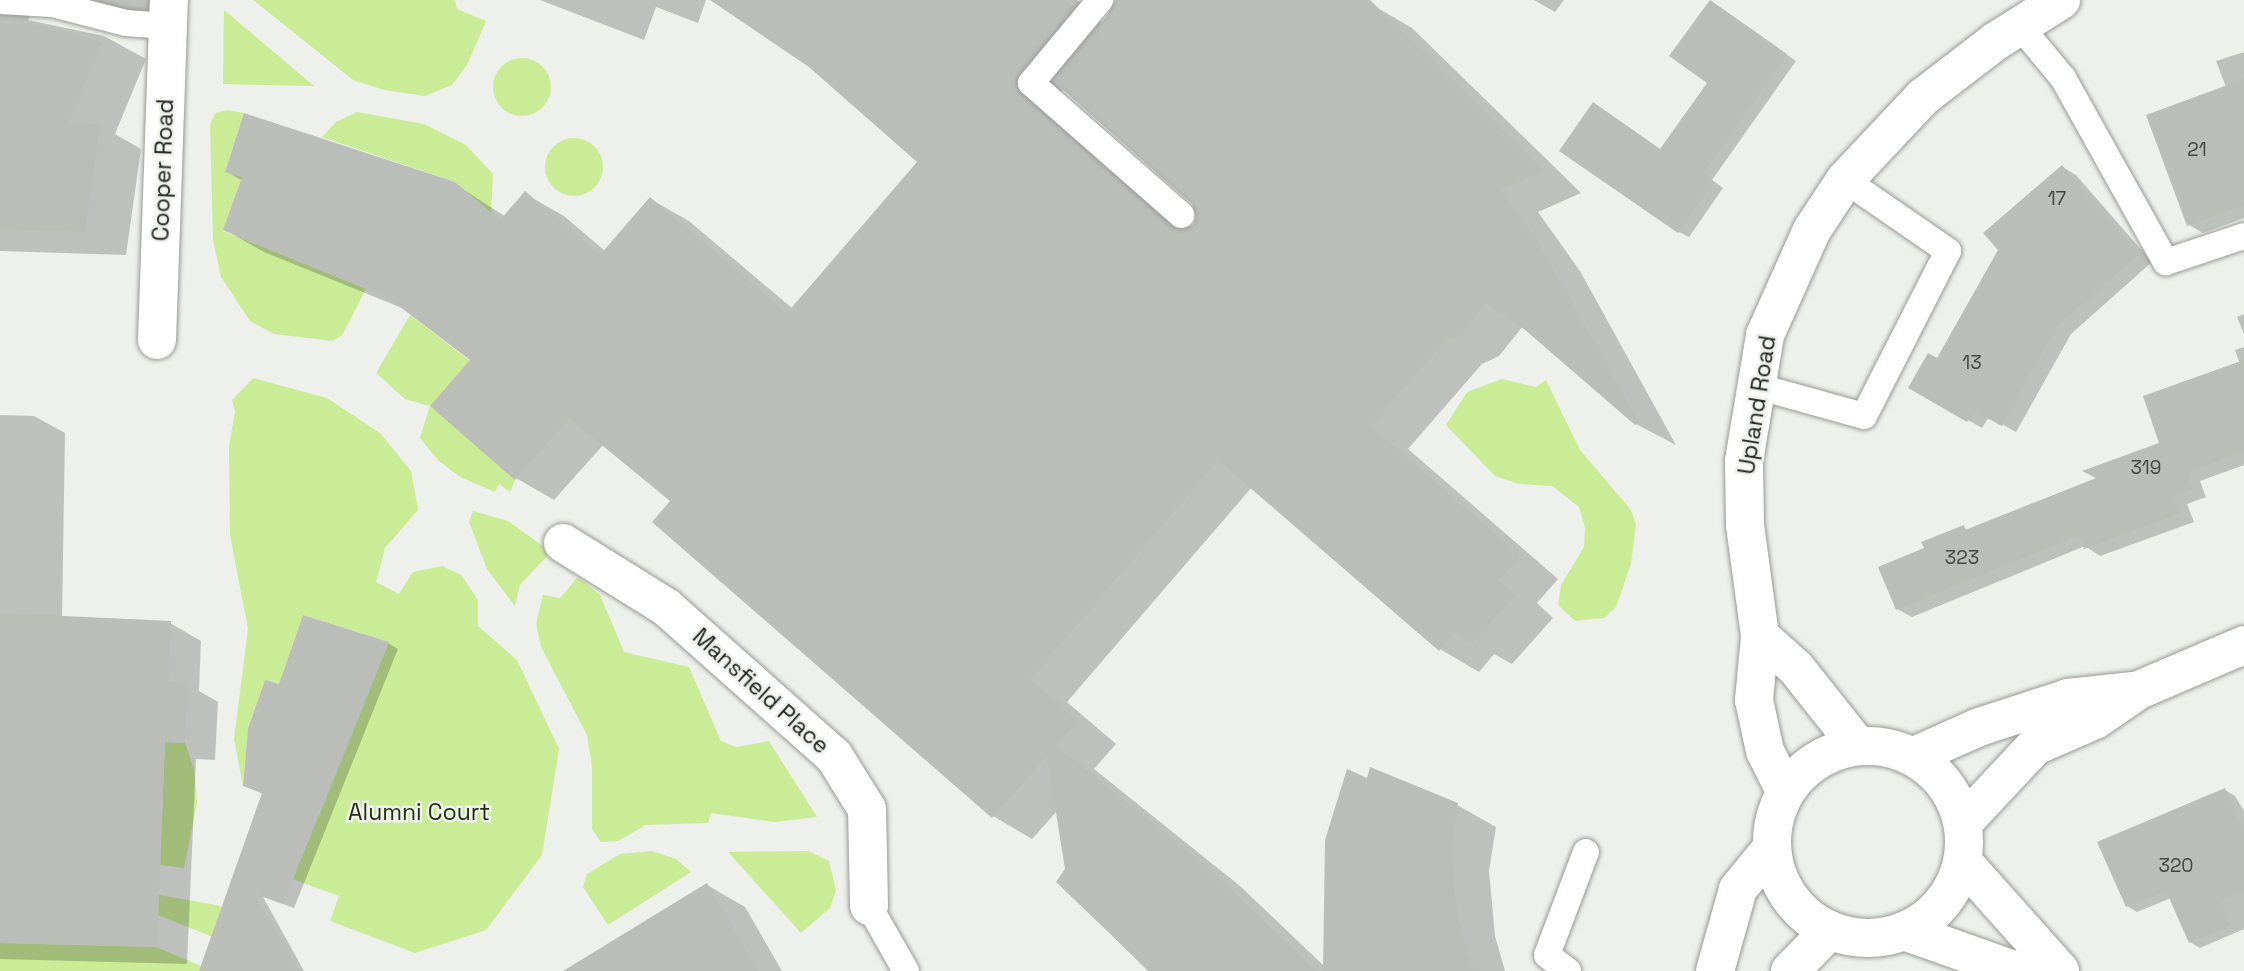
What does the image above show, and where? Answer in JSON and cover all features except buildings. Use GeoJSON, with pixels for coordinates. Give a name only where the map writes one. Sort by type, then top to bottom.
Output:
{"type":"FeatureCollection","features":[{"type":"Feature","properties":{"kind":"street","name":"Upland Road"},"geometry":{"type":"LineString","coordinates":[[1785,791],[1765,751],[1754,700],[1759,636],[1745,526],[1744,461],[1765,335],[1812,230],[1845,180],[1923,97],[2019,24],[2061,0]]}},
{"type":"Feature","properties":{"kind":"street","name":"Cooper Road"},"geometry":{"type":"LineString","coordinates":[[157,340],[168,13]]}},
{"type":"Feature","properties":{"kind":"street","name":"Mansfield Place"},"geometry":{"type":"LineString","coordinates":[[563,543],[666,607],[834,756],[867,809],[869,906]]}},
{"type":"Feature","properties":{"kind":"street"},"geometry":{"type":"LineString","coordinates":[[1759,636],[1796,667],[1857,745]]}},
{"type":"Feature","properties":{"kind":"street"},"geometry":{"type":"LineString","coordinates":[[1963,823],[2035,746],[2095,720],[2139,690],[2244,645]]}},
{"type":"Feature","properties":{"kind":"street"},"geometry":{"type":"LineString","coordinates":[[1913,756],[1979,727],[2068,698],[2139,690]]}},
{"type":"Feature","properties":{"kind":"street"},"geometry":{"type":"LineString","coordinates":[[1857,745],[1886,747],[1913,756],[1936,774],[1953,796],[1963,823],[1963,863],[1951,891],[1931,915],[1904,931],[1867,938],[1830,930],[1807,918],[1789,898],[1777,875],[1771,849],[1773,819],[1785,791],[1803,768],[1828,753],[1857,745]]}},
{"type":"Feature","properties":{"kind":"street"},"geometry":{"type":"LineString","coordinates":[[1715,971],[1738,889],[1771,849]]}},
{"type":"Feature","properties":{"kind":"street"},"geometry":{"type":"LineString","coordinates":[[1963,863],[2060,971]]}},
{"type":"Feature","properties":{"kind":"street"},"geometry":{"type":"LineString","coordinates":[[1790,971],[1830,930]]}},
{"type":"Feature","properties":{"kind":"street"},"geometry":{"type":"LineString","coordinates":[[1904,931],[2017,971]]}},
{"type":"Feature","properties":{"kind":"lane"},"geometry":{"type":"LineString","coordinates":[[1100,0],[1031,83],[1181,215]]}},
{"type":"Feature","properties":{"kind":"lane"},"geometry":{"type":"LineString","coordinates":[[0,1],[52,4],[126,23],[168,13]]}},
{"type":"Feature","properties":{"kind":"lane"},"geometry":{"type":"LineString","coordinates":[[2019,24],[2063,78],[2166,262],[2244,236]]}},
{"type":"Feature","properties":{"kind":"lane"},"geometry":{"type":"LineString","coordinates":[[1756,386],[1864,416],[1948,251],[1845,180]]}},
{"type":"Feature","properties":{"kind":"lane"},"geometry":{"type":"LineString","coordinates":[[1568,971],[1547,955],[1586,852]]}},
{"type":"Feature","properties":{"kind":"lane","name":"Mansfield Place"},"geometry":{"type":"LineString","coordinates":[[869,906],[906,971]]}},
{"type":"Feature","properties":{"kind":"green space"},"geometry":{"type":"Polygon","coordinates":[[[253,0],[455,0],[457,9],[486,21],[467,65],[452,85],[425,96],[384,90],[353,80],[253,0]]]}},
{"type":"Feature","properties":{"kind":"green space"},"geometry":{"type":"Polygon","coordinates":[[[224,10],[314,86],[223,84],[224,10]]]}},
{"type":"Feature","properties":{"kind":"green space"},"geometry":{"type":"Polygon","coordinates":[[[522,58],[533,60],[546,71],[551,87],[549,98],[538,111],[522,116],[511,114],[498,103],[493,87],[495,76],[506,63],[522,58]]]}},
{"type":"Feature","properties":{"kind":"green space"},"geometry":{"type":"Polygon","coordinates":[[[228,110],[244,113],[225,172],[242,177],[223,231],[366,289],[343,334],[333,341],[274,334],[250,321],[221,277],[213,240],[210,125],[215,113],[228,110]]]}},
{"type":"Feature","properties":{"kind":"green space"},"geometry":{"type":"Polygon","coordinates":[[[357,112],[424,124],[466,145],[493,174],[491,213],[455,182],[322,137],[336,122],[357,112]]]}},
{"type":"Feature","properties":{"kind":"green space"},"geometry":{"type":"Polygon","coordinates":[[[574,138],[585,140],[598,151],[603,167],[601,178],[590,191],[574,196],[563,194],[550,183],[545,167],[547,156],[558,143],[574,138]]]}},
{"type":"Feature","properties":{"kind":"green space"},"geometry":{"type":"Polygon","coordinates":[[[410,315],[470,361],[515,480],[510,492],[499,484],[495,492],[460,477],[438,460],[420,438],[430,406],[405,399],[376,373],[410,315]]]}},
{"type":"Feature","properties":{"kind":"green space","name":"Alumni Court"},"geometry":{"type":"Polygon","coordinates":[[[253,378],[327,398],[380,433],[411,471],[418,510],[385,548],[376,582],[399,594],[413,572],[442,566],[461,575],[478,600],[478,626],[517,660],[559,749],[542,855],[486,930],[415,953],[330,921],[339,896],[284,876],[307,812],[319,816],[389,642],[303,615],[279,684],[265,680],[248,727],[243,786],[234,739],[248,629],[230,535],[229,446],[235,411],[232,400],[253,378]]]}},
{"type":"Feature","properties":{"kind":"green space"},"geometry":{"type":"Polygon","coordinates":[[[1502,379],[1536,387],[1546,380],[1580,450],[1631,510],[1636,524],[1631,564],[1616,607],[1604,618],[1575,621],[1558,605],[1561,585],[1584,547],[1585,528],[1579,507],[1552,486],[1519,484],[1495,476],[1446,425],[1467,392],[1502,379]]]}},
{"type":"Feature","properties":{"kind":"green space"},"geometry":{"type":"Polygon","coordinates":[[[473,511],[508,521],[551,552],[520,585],[515,606],[487,569],[469,522],[473,511]]]}},
{"type":"Feature","properties":{"kind":"green space"},"geometry":{"type":"Polygon","coordinates":[[[578,577],[600,595],[624,652],[689,667],[721,741],[736,747],[769,741],[817,817],[774,822],[711,813],[708,823],[646,825],[618,841],[601,842],[592,829],[592,766],[587,735],[541,647],[536,624],[543,595],[560,598],[578,577]]]}},
{"type":"Feature","properties":{"kind":"green space"},"geometry":{"type":"Polygon","coordinates":[[[165,742],[185,743],[194,769],[197,802],[184,868],[160,865],[165,742]]]}},
{"type":"Feature","properties":{"kind":"green space"},"geometry":{"type":"Polygon","coordinates":[[[652,851],[676,859],[691,872],[608,925],[583,887],[587,874],[620,854],[652,851]]]}},
{"type":"Feature","properties":{"kind":"green space"},"geometry":{"type":"Polygon","coordinates":[[[808,851],[829,861],[836,890],[830,908],[801,933],[728,852],[808,851]]]}},
{"type":"Feature","properties":{"kind":"green space"},"geometry":{"type":"Polygon","coordinates":[[[159,895],[217,905],[263,926],[265,958],[158,915],[159,895]]]}},
{"type":"Feature","properties":{"kind":"green space"},"geometry":{"type":"Polygon","coordinates":[[[0,943],[156,947],[213,971],[0,971],[0,943]]]}}]}
